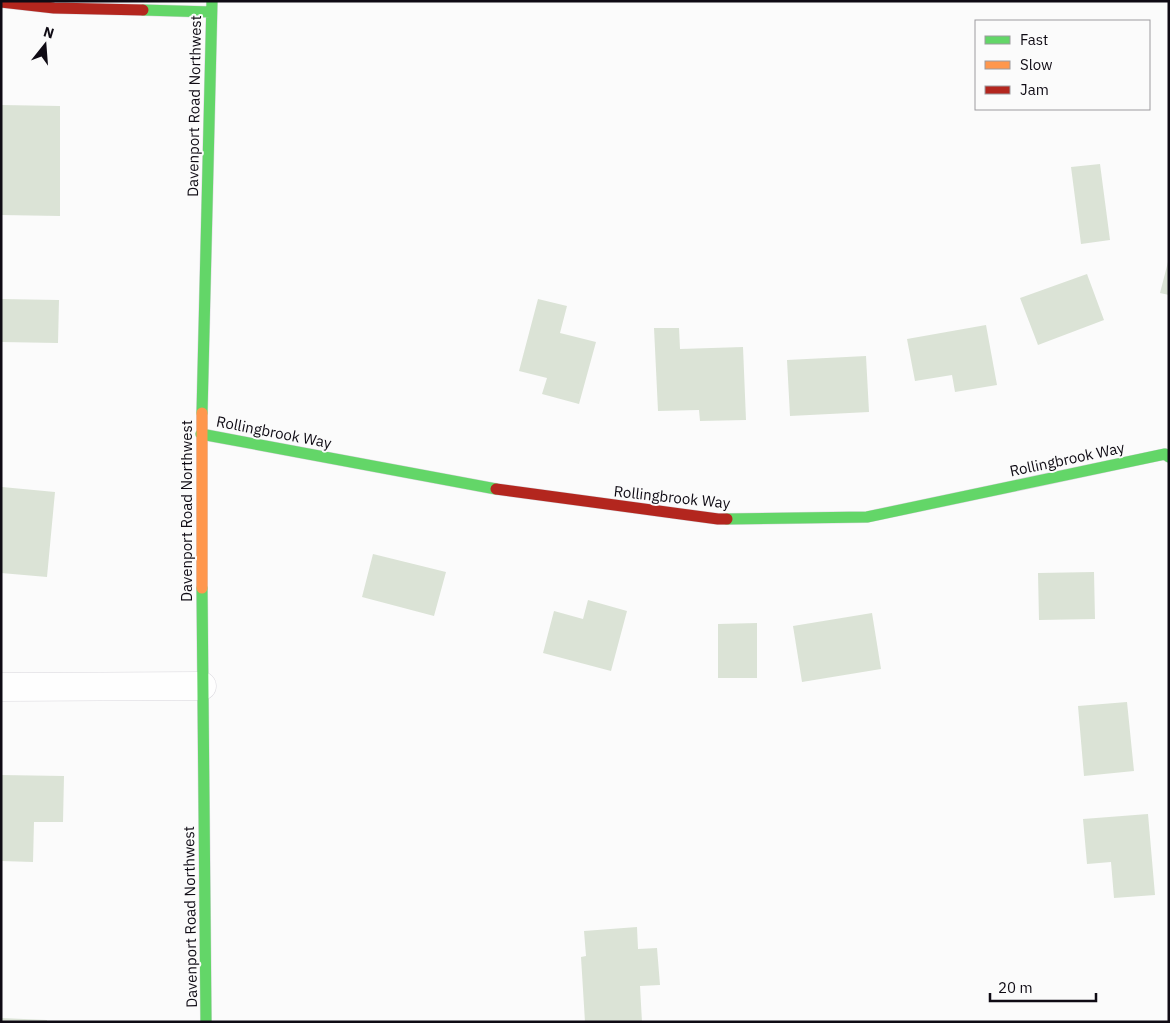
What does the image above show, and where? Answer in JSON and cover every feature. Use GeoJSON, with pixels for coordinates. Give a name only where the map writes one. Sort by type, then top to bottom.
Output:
{"type":"FeatureCollection","features":[{"type":"Feature","properties":{"kind":"street"},"geometry":{"type":"LineString","coordinates":[[1,2],[54,8],[212,6]]}},
{"type":"Feature","properties":{"kind":"street","name":"Davenport Road Northwest"},"geometry":{"type":"LineString","coordinates":[[206,1022],[201,434],[212,6]]}},
{"type":"Feature","properties":{"kind":"street","name":"Rollingbrook Way"},"geometry":{"type":"LineString","coordinates":[[201,434],[510,492],[718,519],[867,517],[1165,454],[1169,457]]}},
{"type":"Feature","properties":{"kind":"street"},"geometry":{"type":"LineString","coordinates":[[1,687],[202,686]]}},
{"type":"Feature","properties":{"kind":"building"},"geometry":{"type":"Polygon","coordinates":[[[2,105],[60,106],[60,216],[1,215],[2,105]]]}},
{"type":"Feature","properties":{"kind":"building"},"geometry":{"type":"Polygon","coordinates":[[[1100,164],[1110,240],[1081,244],[1071,167],[1100,164]]]}},
{"type":"Feature","properties":{"kind":"building"},"geometry":{"type":"Polygon","coordinates":[[[1169,262],[1169,295],[1160,293],[1169,262]]]}},
{"type":"Feature","properties":{"kind":"building"},"geometry":{"type":"Polygon","coordinates":[[[1087,274],[1104,320],[1038,345],[1020,298],[1087,274]]]}},
{"type":"Feature","properties":{"kind":"building"},"geometry":{"type":"Polygon","coordinates":[[[1,299],[59,300],[58,343],[1,342],[1,299]]]}},
{"type":"Feature","properties":{"kind":"building"},"geometry":{"type":"Polygon","coordinates":[[[538,299],[567,306],[560,333],[596,342],[579,404],[542,394],[547,378],[519,371],[538,299]]]}},
{"type":"Feature","properties":{"kind":"building"},"geometry":{"type":"Polygon","coordinates":[[[986,325],[997,385],[955,392],[952,375],[915,381],[907,339],[986,325]]]}},
{"type":"Feature","properties":{"kind":"building"},"geometry":{"type":"Polygon","coordinates":[[[654,328],[679,328],[680,349],[743,347],[746,420],[700,421],[699,410],[658,411],[654,328]]]}},
{"type":"Feature","properties":{"kind":"building"},"geometry":{"type":"Polygon","coordinates":[[[866,356],[869,412],[790,416],[787,360],[866,356]]]}},
{"type":"Feature","properties":{"kind":"building"},"geometry":{"type":"Polygon","coordinates":[[[2,487],[55,492],[47,577],[1,573],[2,487]]]}},
{"type":"Feature","properties":{"kind":"building"},"geometry":{"type":"Polygon","coordinates":[[[373,554],[446,572],[434,616],[362,597],[373,554]]]}},
{"type":"Feature","properties":{"kind":"building"},"geometry":{"type":"Polygon","coordinates":[[[1094,572],[1095,619],[1039,620],[1038,573],[1094,572]]]}},
{"type":"Feature","properties":{"kind":"building"},"geometry":{"type":"Polygon","coordinates":[[[588,600],[627,611],[611,671],[543,653],[554,611],[583,619],[588,600]]]}},
{"type":"Feature","properties":{"kind":"building"},"geometry":{"type":"Polygon","coordinates":[[[872,613],[881,669],[802,682],[793,626],[872,613]]]}},
{"type":"Feature","properties":{"kind":"building"},"geometry":{"type":"Polygon","coordinates":[[[757,623],[757,678],[718,678],[718,624],[757,623]]]}},
{"type":"Feature","properties":{"kind":"building"},"geometry":{"type":"Polygon","coordinates":[[[1127,702],[1134,771],[1084,776],[1078,706],[1127,702]]]}},
{"type":"Feature","properties":{"kind":"building"},"geometry":{"type":"Polygon","coordinates":[[[1,775],[64,776],[63,822],[34,822],[33,862],[1,861],[1,775]]]}},
{"type":"Feature","properties":{"kind":"building"},"geometry":{"type":"Polygon","coordinates":[[[1148,814],[1155,895],[1114,898],[1111,862],[1087,864],[1083,819],[1148,814]]]}},
{"type":"Feature","properties":{"kind":"building"},"geometry":{"type":"Polygon","coordinates":[[[637,927],[638,949],[657,948],[660,985],[640,986],[642,1022],[585,1022],[581,957],[586,956],[584,931],[637,927]]]}},
{"type":"Feature","properties":{"kind":"building"},"geometry":{"type":"Polygon","coordinates":[[[1,1018],[47,1020],[47,1022],[1,1022],[1,1018]]]}},
{"type":"Feature","properties":{"kind":"traffic: fast"},"geometry":{"type":"LineString","coordinates":[[202,413],[212,1]]}},
{"type":"Feature","properties":{"kind":"traffic: fast"},"geometry":{"type":"LineString","coordinates":[[143,10],[211,12]]}},
{"type":"Feature","properties":{"kind":"traffic: fast"},"geometry":{"type":"LineString","coordinates":[[201,434],[496,489]]}},
{"type":"Feature","properties":{"kind":"traffic: fast"},"geometry":{"type":"LineString","coordinates":[[727,519],[867,517],[1165,454],[1169,457]]}},
{"type":"Feature","properties":{"kind":"traffic: fast"},"geometry":{"type":"LineString","coordinates":[[202,588],[206,1022]]}},
{"type":"Feature","properties":{"kind":"traffic: slow"},"geometry":{"type":"LineString","coordinates":[[202,413],[202,588]]}},
{"type":"Feature","properties":{"kind":"traffic: jam"},"geometry":{"type":"LineString","coordinates":[[1,2],[54,8],[143,10]]}},
{"type":"Feature","properties":{"kind":"traffic: jam"},"geometry":{"type":"LineString","coordinates":[[496,489],[727,519]]}}]}
